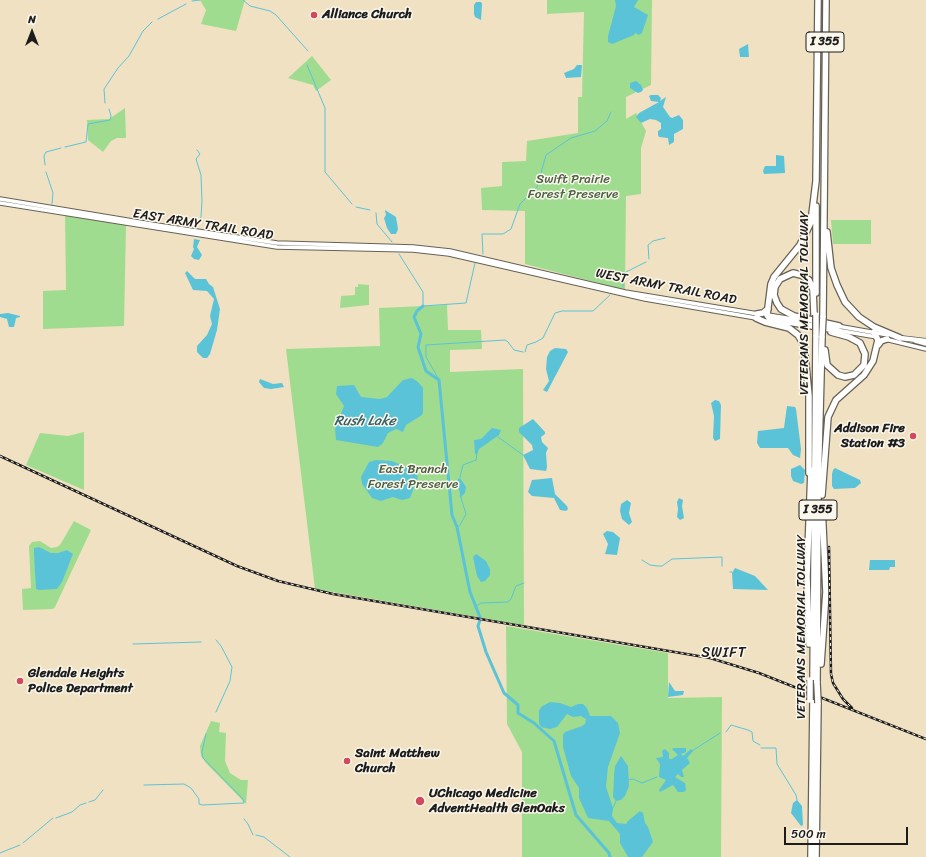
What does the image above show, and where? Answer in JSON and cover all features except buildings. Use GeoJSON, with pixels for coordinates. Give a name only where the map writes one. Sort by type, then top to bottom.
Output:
{"type":"FeatureCollection","features":[{"type":"Feature","properties":{"kind":"highway","name":"I 355"},"geometry":{"type":"LineString","coordinates":[[816,182],[818,0]]}},
{"type":"Feature","properties":{"kind":"highway","name":"I 355"},"geometry":{"type":"LineString","coordinates":[[822,337],[826,0]]}},
{"type":"Feature","properties":{"kind":"highway"},"geometry":{"type":"LineString","coordinates":[[824,136],[828,252],[836,285],[845,302],[859,317],[874,327],[900,338]]}},
{"type":"Feature","properties":{"kind":"highway"},"geometry":{"type":"LineString","coordinates":[[816,182],[811,222],[800,245],[774,277],[771,284],[768,312],[770,319],[838,328]]}},
{"type":"Feature","properties":{"kind":"highway","name":"VETERANS MEMORIAL TOLLWAY"},"geometry":{"type":"LineString","coordinates":[[811,857],[812,748],[815,702],[816,182]]}},
{"type":"Feature","properties":{"kind":"highway"},"geometry":{"type":"LineString","coordinates":[[815,315],[813,290],[809,280],[802,275],[793,273],[780,279],[775,287],[774,295],[777,303],[784,310],[794,316],[838,328]]}},
{"type":"Feature","properties":{"kind":"highway"},"geometry":{"type":"LineString","coordinates":[[768,312],[757,316],[765,322],[789,328],[798,335],[804,345],[809,396],[810,489]]}},
{"type":"Feature","properties":{"kind":"highway"},"geometry":{"type":"LineString","coordinates":[[800,325],[845,335],[858,341],[865,354],[865,362],[857,374],[848,377],[834,373],[827,365],[822,337]]}},
{"type":"Feature","properties":{"kind":"highway"},"geometry":{"type":"LineString","coordinates":[[876,335],[878,348]]}},
{"type":"Feature","properties":{"kind":"highway","name":"VETERANS MEMORIAL TOLLWAY"},"geometry":{"type":"LineString","coordinates":[[815,682],[818,474],[822,337]]}},
{"type":"Feature","properties":{"kind":"highway"},"geometry":{"type":"LineString","coordinates":[[822,497],[826,431],[829,413],[840,396],[866,372],[873,362],[881,341],[887,339]]}},
{"type":"Feature","properties":{"kind":"highway"},"geometry":{"type":"LineString","coordinates":[[815,682],[826,592],[822,497],[822,353]]}},
{"type":"Feature","properties":{"kind":"highway"},"geometry":{"type":"LineString","coordinates":[[815,386],[807,576],[815,682]]}},
{"type":"Feature","properties":{"kind":"highway","name":"VETERANS MEMORIAL TOLLWAY"},"geometry":{"type":"LineString","coordinates":[[815,702],[818,728],[816,857]]}},
{"type":"Feature","properties":{"kind":"main road","name":"EAST ARMY TRAIL ROAD"},"geometry":{"type":"LineString","coordinates":[[0,199],[248,239],[289,244],[354,247]]}},
{"type":"Feature","properties":{"kind":"main road","name":"EAST ARMY TRAIL ROAD"},"geometry":{"type":"LineString","coordinates":[[0,203],[277,247],[404,248]]}},
{"type":"Feature","properties":{"kind":"main road","name":"WEST ARMY TRAIL ROAD"},"geometry":{"type":"LineString","coordinates":[[404,248],[450,251],[656,301],[757,316],[800,325],[838,328],[900,338]]}},
{"type":"Feature","properties":{"kind":"main road","name":"WEST ARMY TRAIL ROAD"},"geometry":{"type":"LineString","coordinates":[[838,328],[876,335],[926,349]]}},
{"type":"Feature","properties":{"kind":"main road"},"geometry":{"type":"LineString","coordinates":[[900,338],[926,343]]}},
{"type":"Feature","properties":{"kind":"green space"},"geometry":{"type":"Polygon","coordinates":[[[200,0],[245,0],[236,31],[201,24],[206,10],[200,0]]]}},
{"type":"Feature","properties":{"kind":"green space","name":"Swift Prairie Forest Preserve"},"geometry":{"type":"Polygon","coordinates":[[[547,0],[652,0],[651,85],[626,97],[626,119],[636,113],[646,131],[641,148],[641,194],[626,196],[625,290],[525,264],[525,211],[482,210],[481,188],[502,186],[502,162],[526,161],[527,141],[578,133],[578,97],[582,97],[584,12],[547,14],[547,0]]]}},
{"type":"Feature","properties":{"kind":"green space"},"geometry":{"type":"Polygon","coordinates":[[[312,56],[331,80],[316,91],[313,85],[288,78],[312,56]]]}},
{"type":"Feature","properties":{"kind":"green space"},"geometry":{"type":"Polygon","coordinates":[[[125,108],[126,138],[117,138],[111,141],[103,152],[88,140],[87,120],[109,119],[125,108]]]}},
{"type":"Feature","properties":{"kind":"green space"},"geometry":{"type":"Polygon","coordinates":[[[65,214],[126,225],[124,326],[43,329],[43,291],[66,290],[65,214]]]}},
{"type":"Feature","properties":{"kind":"green space"},"geometry":{"type":"Polygon","coordinates":[[[831,220],[871,220],[871,244],[833,244],[831,220]]]}},
{"type":"Feature","properties":{"kind":"green space"},"geometry":{"type":"Polygon","coordinates":[[[358,284],[369,285],[369,305],[340,308],[341,296],[355,295],[355,287],[358,287],[358,284]]]}},
{"type":"Feature","properties":{"kind":"green space","name":"East Branch Forest Preserve"},"geometry":{"type":"Polygon","coordinates":[[[447,305],[448,330],[481,330],[482,349],[450,350],[450,372],[523,369],[524,625],[315,589],[286,349],[380,346],[379,308],[447,305]]]}},
{"type":"Feature","properties":{"kind":"green space"},"geometry":{"type":"Polygon","coordinates":[[[84,432],[84,490],[26,465],[40,433],[68,436],[84,432]]]}},
{"type":"Feature","properties":{"kind":"green space"},"geometry":{"type":"Polygon","coordinates":[[[74,521],[91,530],[55,607],[53,609],[23,610],[22,589],[31,588],[29,546],[32,542],[40,541],[51,548],[57,547],[60,545],[74,521]]]}},
{"type":"Feature","properties":{"kind":"green space"},"geometry":{"type":"Polygon","coordinates":[[[506,626],[668,653],[668,698],[722,697],[721,857],[522,857],[522,752],[507,724],[506,626]]]}},
{"type":"Feature","properties":{"kind":"green space"},"geometry":{"type":"Polygon","coordinates":[[[211,721],[220,723],[219,732],[226,733],[225,761],[230,773],[241,780],[248,780],[246,804],[201,756],[200,746],[211,721]]]}},
{"type":"Feature","properties":{"kind":"water"},"geometry":{"type":"Polygon","coordinates":[[[615,0],[638,0],[634,7],[648,15],[642,33],[639,35],[635,33],[634,35],[612,44],[608,42],[608,36],[616,6],[615,0]]]}},
{"type":"Feature","properties":{"kind":"water"},"geometry":{"type":"Polygon","coordinates":[[[476,2],[481,2],[482,4],[481,20],[475,17],[474,14],[474,5],[476,2]]]}},
{"type":"Feature","properties":{"kind":"water"},"geometry":{"type":"Polygon","coordinates":[[[748,44],[749,57],[740,57],[739,49],[748,44]]]}},
{"type":"Feature","properties":{"kind":"water"},"geometry":{"type":"Polygon","coordinates":[[[577,65],[582,65],[581,77],[566,78],[564,73],[574,69],[577,65]]]}},
{"type":"Feature","properties":{"kind":"water"},"geometry":{"type":"Polygon","coordinates":[[[636,81],[641,85],[643,90],[638,93],[630,88],[630,83],[636,81]]]}},
{"type":"Feature","properties":{"kind":"water"},"geometry":{"type":"Polygon","coordinates":[[[658,95],[661,98],[660,101],[666,97],[663,107],[670,117],[672,118],[679,115],[683,120],[683,129],[674,134],[674,142],[669,145],[668,138],[659,137],[658,135],[658,131],[661,129],[661,123],[650,119],[641,123],[636,117],[639,113],[659,102],[651,101],[649,96],[658,95]]]}},
{"type":"Feature","properties":{"kind":"water"},"geometry":{"type":"Polygon","coordinates":[[[776,155],[784,156],[785,173],[764,174],[763,171],[765,166],[776,166],[776,155]]]}},
{"type":"Feature","properties":{"kind":"water"},"geometry":{"type":"Polygon","coordinates":[[[385,210],[396,217],[398,229],[396,234],[391,234],[387,228],[384,218],[386,215],[385,210]]]}},
{"type":"Feature","properties":{"kind":"water"},"geometry":{"type":"Polygon","coordinates":[[[194,239],[200,240],[197,247],[202,255],[199,260],[194,259],[191,256],[194,249],[194,239]]]}},
{"type":"Feature","properties":{"kind":"water"},"geometry":{"type":"Polygon","coordinates":[[[187,271],[195,279],[206,279],[213,287],[220,309],[217,330],[210,354],[207,358],[203,358],[197,352],[197,346],[207,335],[212,324],[210,316],[214,299],[207,291],[193,290],[185,273],[187,271]]]}},
{"type":"Feature","properties":{"kind":"water"},"geometry":{"type":"Polygon","coordinates":[[[8,313],[20,316],[16,318],[14,327],[9,327],[7,319],[0,317],[0,314],[8,313]]]}},
{"type":"Feature","properties":{"kind":"water"},"geometry":{"type":"Polygon","coordinates":[[[555,348],[566,349],[568,352],[547,392],[543,390],[549,381],[546,369],[547,357],[550,351],[555,348]]]}},
{"type":"Feature","properties":{"kind":"water","name":"Rush Lake"},"geometry":{"type":"Polygon","coordinates":[[[412,378],[423,388],[423,412],[422,415],[406,425],[403,432],[396,429],[388,433],[383,443],[378,447],[336,440],[335,429],[344,406],[336,394],[337,386],[354,385],[361,397],[380,399],[387,397],[403,380],[412,378]]]}},
{"type":"Feature","properties":{"kind":"water"},"geometry":{"type":"Polygon","coordinates":[[[260,379],[273,384],[282,383],[284,387],[271,389],[264,388],[259,382],[260,379]]]}},
{"type":"Feature","properties":{"kind":"water"},"geometry":{"type":"Polygon","coordinates":[[[715,400],[719,401],[721,405],[720,439],[715,441],[713,438],[714,416],[711,403],[715,400]]]}},
{"type":"Feature","properties":{"kind":"water"},"geometry":{"type":"Polygon","coordinates":[[[787,406],[795,407],[796,409],[801,449],[800,458],[793,455],[788,448],[760,448],[757,443],[758,431],[784,428],[787,406]]]}},
{"type":"Feature","properties":{"kind":"water"},"geometry":{"type":"Polygon","coordinates":[[[533,419],[545,432],[545,434],[541,437],[542,442],[548,448],[546,453],[546,471],[530,469],[523,455],[533,450],[532,445],[519,432],[519,428],[533,419]]]}},
{"type":"Feature","properties":{"kind":"water"},"geometry":{"type":"Polygon","coordinates":[[[492,428],[501,430],[499,435],[479,449],[477,454],[475,454],[474,440],[481,439],[492,428]]]}},
{"type":"Feature","properties":{"kind":"water"},"geometry":{"type":"Polygon","coordinates":[[[376,460],[392,461],[415,471],[418,477],[410,498],[402,500],[393,497],[381,501],[372,498],[362,484],[361,477],[369,462],[376,460]]]}},
{"type":"Feature","properties":{"kind":"water"},"geometry":{"type":"Polygon","coordinates":[[[800,465],[805,470],[804,483],[801,484],[793,481],[791,476],[791,469],[800,465]]]}},
{"type":"Feature","properties":{"kind":"water"},"geometry":{"type":"Polygon","coordinates":[[[835,468],[860,480],[861,483],[855,488],[834,489],[832,486],[832,474],[835,468]]]}},
{"type":"Feature","properties":{"kind":"water"},"geometry":{"type":"Polygon","coordinates":[[[460,478],[466,487],[465,493],[461,497],[457,483],[458,479],[460,478]]]}},
{"type":"Feature","properties":{"kind":"water"},"geometry":{"type":"Polygon","coordinates":[[[552,478],[555,494],[567,506],[568,509],[566,511],[560,510],[554,498],[532,496],[528,492],[532,480],[552,478]]]}},
{"type":"Feature","properties":{"kind":"water"},"geometry":{"type":"Polygon","coordinates":[[[679,498],[683,500],[682,506],[684,518],[680,520],[677,517],[677,502],[679,498]]]}},
{"type":"Feature","properties":{"kind":"water"},"geometry":{"type":"Polygon","coordinates":[[[627,500],[631,503],[629,513],[632,522],[629,525],[622,519],[620,511],[621,504],[627,500]]]}},
{"type":"Feature","properties":{"kind":"water"},"geometry":{"type":"Polygon","coordinates":[[[607,531],[613,532],[620,538],[617,555],[605,554],[608,544],[603,534],[607,531]]]}},
{"type":"Feature","properties":{"kind":"water"},"geometry":{"type":"Polygon","coordinates":[[[39,547],[51,553],[58,553],[67,550],[73,554],[62,582],[57,589],[36,589],[34,548],[39,547]]]}},
{"type":"Feature","properties":{"kind":"water"},"geometry":{"type":"Polygon","coordinates":[[[476,554],[486,561],[490,569],[490,575],[485,581],[481,582],[477,576],[473,557],[476,554]]]}},
{"type":"Feature","properties":{"kind":"water"},"geometry":{"type":"Polygon","coordinates":[[[870,560],[895,560],[895,567],[890,567],[889,570],[869,570],[870,560]]]}},
{"type":"Feature","properties":{"kind":"water"},"geometry":{"type":"Polygon","coordinates":[[[735,568],[755,576],[768,590],[733,589],[732,573],[735,568]]]}},
{"type":"Feature","properties":{"kind":"water"},"geometry":{"type":"Polygon","coordinates":[[[669,682],[675,691],[684,691],[683,695],[668,697],[669,682]]]}},
{"type":"Feature","properties":{"kind":"water"},"geometry":{"type":"Polygon","coordinates":[[[550,702],[560,703],[571,707],[578,704],[583,704],[587,708],[590,716],[611,716],[618,723],[620,733],[608,767],[606,787],[613,808],[612,816],[617,823],[626,824],[640,811],[643,813],[645,823],[648,827],[653,842],[642,857],[628,857],[620,843],[620,834],[609,821],[588,818],[579,798],[579,788],[571,776],[563,747],[563,735],[565,732],[582,726],[585,724],[586,719],[581,716],[573,717],[567,714],[557,727],[550,729],[541,727],[539,723],[539,711],[541,707],[550,702]]]}},
{"type":"Feature","properties":{"kind":"water"},"geometry":{"type":"Polygon","coordinates":[[[686,748],[686,752],[681,754],[683,756],[691,749],[693,751],[687,758],[690,763],[682,770],[684,777],[681,777],[678,774],[675,777],[685,783],[686,790],[684,792],[678,792],[673,785],[660,792],[659,790],[666,780],[659,777],[660,764],[656,758],[663,757],[662,751],[665,749],[669,753],[669,759],[672,759],[678,755],[672,749],[686,748]]]}},
{"type":"Feature","properties":{"kind":"water"},"geometry":{"type":"Polygon","coordinates":[[[621,756],[628,766],[629,786],[625,796],[621,800],[616,801],[613,797],[615,766],[621,756]]]}},
{"type":"Feature","properties":{"kind":"water"},"geometry":{"type":"Polygon","coordinates":[[[797,800],[802,806],[803,825],[801,826],[791,813],[793,803],[797,800]]]}},
{"type":"Feature","properties":{"kind":"waterway"},"geometry":{"type":"LineString","coordinates":[[192,1],[200,0]]}},
{"type":"Feature","properties":{"kind":"waterway"},"geometry":{"type":"LineString","coordinates":[[243,0],[250,6],[270,11],[276,15],[308,51]]}},
{"type":"Feature","properties":{"kind":"waterway"},"geometry":{"type":"LineString","coordinates":[[158,19],[186,4]]}},
{"type":"Feature","properties":{"kind":"waterway"},"geometry":{"type":"LineString","coordinates":[[105,103],[104,89],[118,68],[129,56],[143,31],[152,22]]}},
{"type":"Feature","properties":{"kind":"waterway"},"geometry":{"type":"LineString","coordinates":[[307,65],[325,108],[325,172],[352,204]]}},
{"type":"Feature","properties":{"kind":"waterway"},"geometry":{"type":"LineString","coordinates":[[65,147],[86,142],[88,124],[110,120],[111,116],[109,109]]}},
{"type":"Feature","properties":{"kind":"waterway"},"geometry":{"type":"LineString","coordinates":[[483,254],[482,234],[503,234],[511,229],[520,204],[537,187],[546,155],[571,138],[595,131],[607,121],[611,112]]}},
{"type":"Feature","properties":{"kind":"waterway"},"geometry":{"type":"LineString","coordinates":[[45,165],[44,156],[46,152],[61,148]]}},
{"type":"Feature","properties":{"kind":"waterway"},"geometry":{"type":"LineString","coordinates":[[197,150],[200,154],[196,159],[201,175],[202,201],[201,217],[198,225]]}},
{"type":"Feature","properties":{"kind":"waterway"},"geometry":{"type":"LineString","coordinates":[[46,172],[53,193],[52,204]]}},
{"type":"Feature","properties":{"kind":"waterway"},"geometry":{"type":"LineString","coordinates":[[356,207],[370,210]]}},
{"type":"Feature","properties":{"kind":"waterway"},"geometry":{"type":"LineString","coordinates":[[376,213],[377,224],[392,242]]}},
{"type":"Feature","properties":{"kind":"waterway"},"geometry":{"type":"LineString","coordinates":[[649,259],[648,245],[653,241],[665,238]]}},
{"type":"Feature","properties":{"kind":"waterway"},"geometry":{"type":"LineString","coordinates":[[399,254],[423,292],[423,306],[466,303],[475,263]]}},
{"type":"Feature","properties":{"kind":"waterway"},"geometry":{"type":"LineString","coordinates":[[623,287],[623,277],[626,272],[646,262]]}},
{"type":"Feature","properties":{"kind":"waterway"},"geometry":{"type":"LineString","coordinates":[[525,352],[527,345],[543,338],[555,313],[562,311],[593,311],[610,295]]}},
{"type":"Feature","properties":{"kind":"waterway"},"geometry":{"type":"LineString","coordinates":[[423,306],[417,311],[414,317],[421,334],[418,347],[426,371],[439,380],[452,515],[457,527],[470,592],[480,617]]}},
{"type":"Feature","properties":{"kind":"waterway"},"geometry":{"type":"LineString","coordinates":[[438,378],[426,357],[426,345],[505,340],[514,350],[523,352]]}},
{"type":"Feature","properties":{"kind":"waterway"},"geometry":{"type":"LineString","coordinates":[[498,437],[523,455]]}},
{"type":"Feature","properties":{"kind":"waterway"},"geometry":{"type":"LineString","coordinates":[[460,477],[463,465],[476,460],[477,453]]}},
{"type":"Feature","properties":{"kind":"waterway"},"geometry":{"type":"LineString","coordinates":[[458,480],[458,486]]}},
{"type":"Feature","properties":{"kind":"waterway"},"geometry":{"type":"LineString","coordinates":[[457,527],[460,525],[466,514],[460,495]]}},
{"type":"Feature","properties":{"kind":"waterway"},"geometry":{"type":"LineString","coordinates":[[642,560],[650,565],[662,566],[672,559],[722,557],[722,566]]}},
{"type":"Feature","properties":{"kind":"waterway"},"geometry":{"type":"LineString","coordinates":[[475,607],[481,603],[508,602],[511,599],[516,586],[524,583]]}},
{"type":"Feature","properties":{"kind":"waterway"},"geometry":{"type":"LineString","coordinates":[[480,620],[478,626],[486,652],[504,693],[518,705],[518,713],[534,723],[554,741],[576,815],[609,853],[610,857]]}},
{"type":"Feature","properties":{"kind":"waterway"},"geometry":{"type":"LineString","coordinates":[[216,640],[221,646],[232,667],[230,681],[216,712]]}},
{"type":"Feature","properties":{"kind":"waterway"},"geometry":{"type":"LineString","coordinates":[[133,644],[201,642]]}},
{"type":"Feature","properties":{"kind":"waterway"},"geometry":{"type":"LineString","coordinates":[[726,732],[731,725],[748,730],[752,732],[753,741],[760,745]]}},
{"type":"Feature","properties":{"kind":"waterway"},"geometry":{"type":"LineString","coordinates":[[692,751],[720,733]]}},
{"type":"Feature","properties":{"kind":"waterway"},"geometry":{"type":"LineString","coordinates":[[144,785],[184,784],[191,788],[199,799],[199,804],[202,805],[244,803],[243,799],[203,758],[202,752],[206,734]]}},
{"type":"Feature","properties":{"kind":"waterway"},"geometry":{"type":"LineString","coordinates":[[761,748],[776,748],[777,764],[796,795],[797,800]]}},
{"type":"Feature","properties":{"kind":"waterway"},"geometry":{"type":"LineString","coordinates":[[627,780],[633,779],[642,783],[657,777]]}},
{"type":"Feature","properties":{"kind":"waterway"},"geometry":{"type":"LineString","coordinates":[[89,802],[95,800],[103,790]]}},
{"type":"Feature","properties":{"kind":"waterway"},"geometry":{"type":"LineString","coordinates":[[613,808],[616,801]]}},
{"type":"Feature","properties":{"kind":"waterway"},"geometry":{"type":"LineString","coordinates":[[56,818],[72,812],[80,805],[86,803]]}},
{"type":"Feature","properties":{"kind":"waterway"},"geometry":{"type":"LineString","coordinates":[[23,843],[53,818]]}},
{"type":"Feature","properties":{"kind":"waterway"},"geometry":{"type":"LineString","coordinates":[[244,819],[253,835]]}},
{"type":"Feature","properties":{"kind":"waterway"},"geometry":{"type":"LineString","coordinates":[[256,835],[264,837],[290,857]]}},
{"type":"Feature","properties":{"kind":"waterway"},"geometry":{"type":"LineString","coordinates":[[0,853],[20,845]]}},
{"type":"Feature","properties":{"kind":"railway"},"geometry":{"type":"LineString","coordinates":[[0,456],[237,566],[278,581],[333,594],[710,658],[759,673],[926,739]]}},
{"type":"Feature","properties":{"kind":"railway"},"geometry":{"type":"LineString","coordinates":[[829,547],[831,674],[833,683],[843,699],[852,708]]}},
{"type":"Feature","properties":{"kind":"place","name":"Alliance Church"},"geometry":{"type":"Point","coordinates":[314,15]}},
{"type":"Feature","properties":{"kind":"place","name":"Addison Fire Station #3"},"geometry":{"type":"Point","coordinates":[913,436]}},
{"type":"Feature","properties":{"kind":"place","name":"Glendale Heights Police Department"},"geometry":{"type":"Point","coordinates":[20,681]}},
{"type":"Feature","properties":{"kind":"place","name":"Saint Matthew Church"},"geometry":{"type":"Point","coordinates":[347,761]}},
{"type":"Feature","properties":{"kind":"place","name":"UChicago Medicine AdventHealth GlenOaks"},"geometry":{"type":"Point","coordinates":[420,801]}},
{"type":"Feature","properties":{"kind":"district","name":"SWIFT"},"geometry":{"type":"Point","coordinates":[724,653]}}]}
